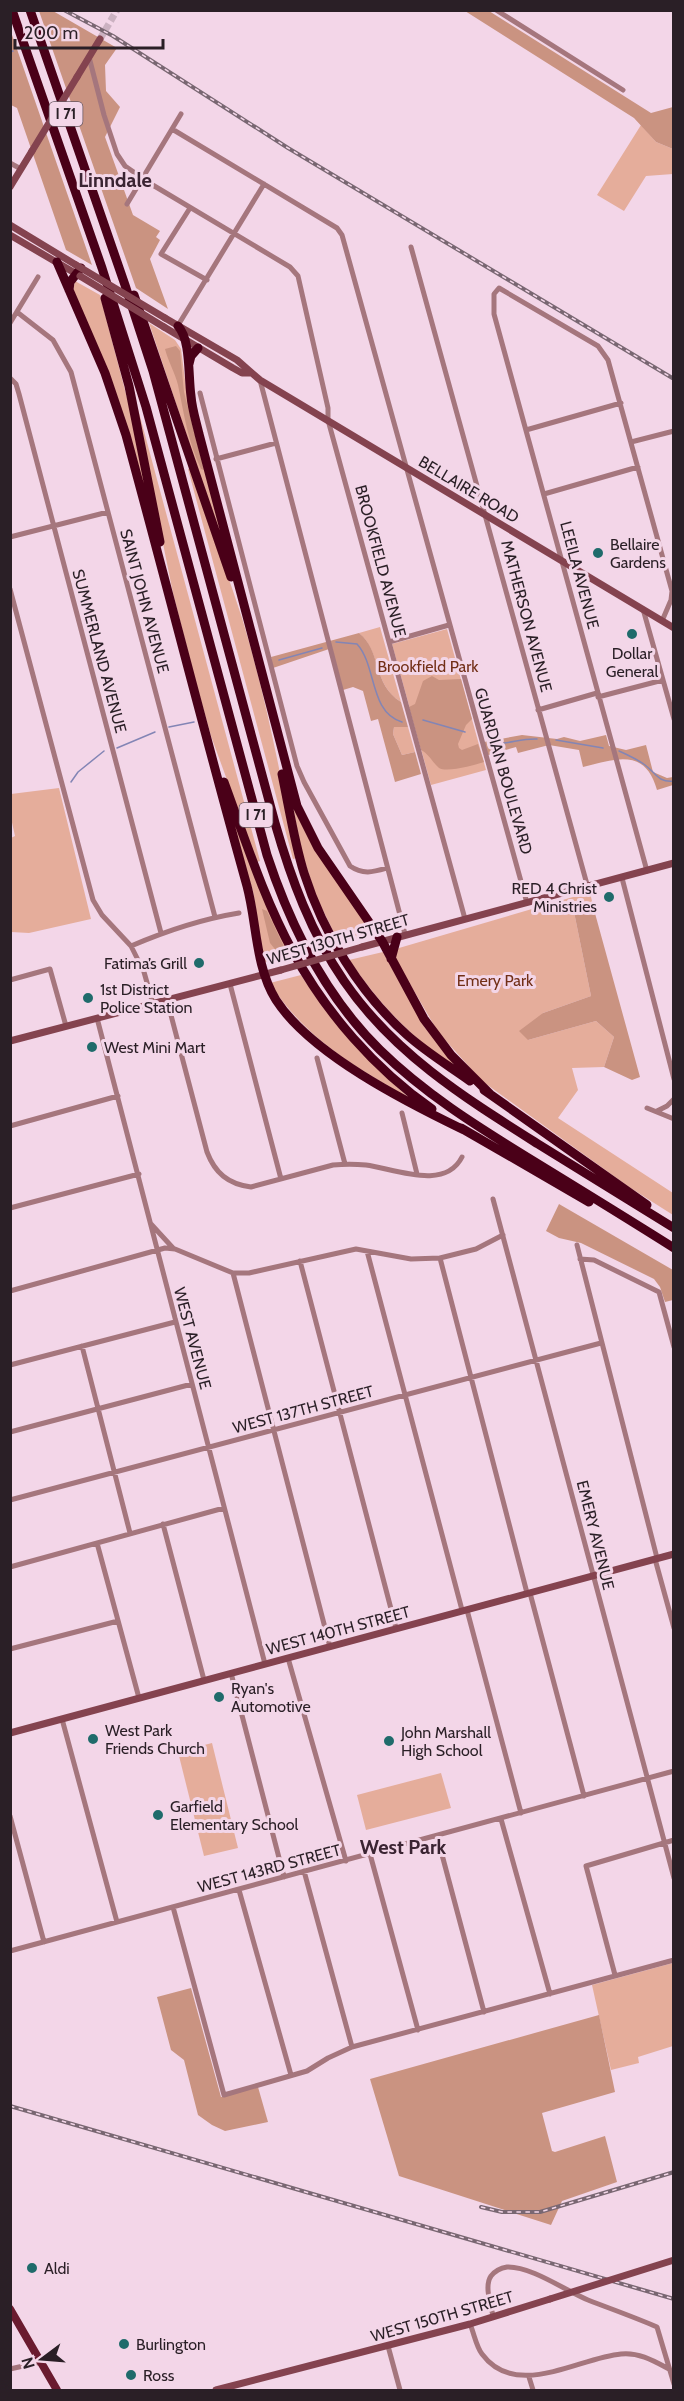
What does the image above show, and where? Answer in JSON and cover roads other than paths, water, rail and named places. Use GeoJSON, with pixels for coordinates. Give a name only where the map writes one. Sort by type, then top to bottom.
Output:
{"type":"FeatureCollection","features":[{"type":"Feature","properties":{"kind":"highway","name":"I 71"},"geometry":{"type":"LineString","coordinates":[[12,10],[84,216],[146,406],[267,855],[285,907],[306,951],[329,988],[355,1023],[379,1049],[422,1087],[469,1121],[674,1248]]}},
{"type":"Feature","properties":{"kind":"highway","name":"I 71"},"geometry":{"type":"LineString","coordinates":[[30,10],[102,217],[165,414],[281,844],[299,896],[322,945],[344,981],[373,1018],[400,1047],[430,1073],[473,1104],[674,1226]]}},
{"type":"Feature","properties":{"kind":"highway"},"geometry":{"type":"LineString","coordinates":[[84,216],[98,274],[119,343],[171,600]]}},
{"type":"Feature","properties":{"kind":"highway"},"geometry":{"type":"LineString","coordinates":[[102,217],[147,329],[248,625]]}},
{"type":"Feature","properties":{"kind":"highway"},"geometry":{"type":"LineString","coordinates":[[57,262],[93,343],[116,406],[171,600],[248,891],[263,974],[273,995],[286,1012],[321,1046],[356,1070],[426,1112],[674,1248]]}},
{"type":"Feature","properties":{"kind":"highway"},"geometry":{"type":"LineString","coordinates":[[69,290],[70,282],[78,271]]}},
{"type":"Feature","properties":{"kind":"highway"},"geometry":{"type":"LineString","coordinates":[[176,329],[183,331],[186,340],[193,409],[248,625],[294,796],[303,820],[318,848],[382,941],[433,1032],[460,1065],[489,1094]]}},
{"type":"Feature","properties":{"kind":"highway"},"geometry":{"type":"LineString","coordinates":[[189,375],[190,358],[198,348]]}},
{"type":"Feature","properties":{"kind":"highway"},"geometry":{"type":"LineString","coordinates":[[263,680],[299,856],[315,904],[329,932],[357,977],[401,1030],[422,1047],[674,1226]]}},
{"type":"Feature","properties":{"kind":"highway"},"geometry":{"type":"LineString","coordinates":[[210,747],[272,907],[294,954],[313,986],[345,1028],[382,1067],[423,1102],[464,1131]]}},
{"type":"Feature","properties":{"kind":"highway"},"geometry":{"type":"LineString","coordinates":[[391,959],[401,935]]}},
{"type":"Feature","properties":{"kind":"main road"},"geometry":{"type":"LineString","coordinates":[[10,2309],[57,2391]]}},
{"type":"Feature","properties":{"kind":"street"},"geometry":{"type":"LineString","coordinates":[[496,10],[623,90]]}},
{"type":"Feature","properties":{"kind":"street"},"geometry":{"type":"LineString","coordinates":[[10,187],[100,39]]}},
{"type":"Feature","properties":{"kind":"street"},"geometry":{"type":"LineString","coordinates":[[88,57],[119,159],[142,179],[234,234]]}},
{"type":"Feature","properties":{"kind":"street"},"geometry":{"type":"LineString","coordinates":[[127,204],[181,114]]}},
{"type":"Feature","properties":{"kind":"street"},"geometry":{"type":"LineString","coordinates":[[172,129],[264,184],[176,329]]}},
{"type":"Feature","properties":{"kind":"street"},"geometry":{"type":"LineString","coordinates":[[10,163],[21,169]]}},
{"type":"Feature","properties":{"kind":"street","name":"GUARDIAN BOULEVARD"},"geometry":{"type":"LineString","coordinates":[[264,184],[339,230],[527,903]]}},
{"type":"Feature","properties":{"kind":"street"},"geometry":{"type":"LineString","coordinates":[[190,208],[161,253],[207,280]]}},
{"type":"Feature","properties":{"kind":"street","name":"BELLAIRE ROAD"},"geometry":{"type":"LineString","coordinates":[[10,225],[164,327],[176,329],[237,360],[260,380],[674,628]]}},
{"type":"Feature","properties":{"kind":"street","name":"BROOKFIELD AVENUE"},"geometry":{"type":"LineString","coordinates":[[234,234],[290,267],[298,278],[328,408],[328,420],[465,919]]}},
{"type":"Feature","properties":{"kind":"street","name":"BELLAIRE ROAD"},"geometry":{"type":"LineString","coordinates":[[10,235],[165,318],[176,329]]}},
{"type":"Feature","properties":{"kind":"street","name":"MATHERSON AVENUE"},"geometry":{"type":"LineString","coordinates":[[411,247],[588,888]]}},
{"type":"Feature","properties":{"kind":"street"},"geometry":{"type":"LineString","coordinates":[[10,323],[38,277]]}},
{"type":"Feature","properties":{"kind":"street","name":"LEEILA AVENUE"},"geometry":{"type":"LineString","coordinates":[[621,403],[603,351],[499,288],[494,294],[494,314],[647,870]]}},
{"type":"Feature","properties":{"kind":"street","name":"SAINT JOHN AVENUE"},"geometry":{"type":"LineString","coordinates":[[17,312],[53,340],[71,372],[215,917]]}},
{"type":"Feature","properties":{"kind":"street","name":"BELLAIRE ROAD"},"geometry":{"type":"LineString","coordinates":[[186,340],[242,373],[250,373]]}},
{"type":"Feature","properties":{"kind":"street","name":"SUMMERLAND AVENUE"},"geometry":{"type":"LineString","coordinates":[[10,378],[16,384],[19,394],[161,933]]}},
{"type":"Feature","properties":{"kind":"street"},"geometry":{"type":"LineString","coordinates":[[260,380],[387,868],[401,935]]}},
{"type":"Feature","properties":{"kind":"street"},"geometry":{"type":"LineString","coordinates":[[200,393],[300,774],[350,866],[369,873],[387,868]]}},
{"type":"Feature","properties":{"kind":"street"},"geometry":{"type":"LineString","coordinates":[[526,430],[621,403],[672,591],[671,600],[662,621]]}},
{"type":"Feature","properties":{"kind":"street"},"geometry":{"type":"LineString","coordinates":[[631,442],[674,431]]}},
{"type":"Feature","properties":{"kind":"street"},"geometry":{"type":"LineString","coordinates":[[216,459],[276,443]]}},
{"type":"Feature","properties":{"kind":"street"},"geometry":{"type":"LineString","coordinates":[[544,494],[638,466]]}},
{"type":"Feature","properties":{"kind":"street"},"geometry":{"type":"LineString","coordinates":[[10,537],[108,512]]}},
{"type":"Feature","properties":{"kind":"street"},"geometry":{"type":"LineString","coordinates":[[10,589],[93,900],[102,915],[131,946],[144,972],[153,1004]]}},
{"type":"Feature","properties":{"kind":"street"},"geometry":{"type":"LineString","coordinates":[[643,609],[674,719]]}},
{"type":"Feature","properties":{"kind":"street"},"geometry":{"type":"LineString","coordinates":[[390,642],[449,625]]}},
{"type":"Feature","properties":{"kind":"street"},"geometry":{"type":"LineString","coordinates":[[538,710],[663,680]]}},
{"type":"Feature","properties":{"kind":"street","name":"WEST 130TH STREET"},"geometry":{"type":"LineString","coordinates":[[10,1041],[230,984],[401,935],[588,888],[674,863]]}},
{"type":"Feature","properties":{"kind":"street"},"geometry":{"type":"LineString","coordinates":[[622,878],[674,1079]]}},
{"type":"Feature","properties":{"kind":"street"},"geometry":{"type":"LineString","coordinates":[[131,946],[161,933],[215,917],[239,913]]}},
{"type":"Feature","properties":{"kind":"street"},"geometry":{"type":"LineString","coordinates":[[10,980],[50,969],[66,1026]]}},
{"type":"Feature","properties":{"kind":"street"},"geometry":{"type":"LineString","coordinates":[[230,984],[282,1179]]}},
{"type":"Feature","properties":{"kind":"street"},"geometry":{"type":"LineString","coordinates":[[167,1000],[207,1152],[213,1167],[225,1179],[239,1185],[251,1186],[345,1164],[366,1165],[400,1173],[434,1176],[448,1172],[457,1166],[462,1157]]}},
{"type":"Feature","properties":{"kind":"street","name":"WEST AVENUE"},"geometry":{"type":"LineString","coordinates":[[97,1018],[265,1664]]}},
{"type":"Feature","properties":{"kind":"street"},"geometry":{"type":"LineString","coordinates":[[317,1058],[345,1164]]}},
{"type":"Feature","properties":{"kind":"street"},"geometry":{"type":"LineString","coordinates":[[10,1126],[118,1096]]}},
{"type":"Feature","properties":{"kind":"street"},"geometry":{"type":"LineString","coordinates":[[657,1111],[667,1106],[674,1098]]}},
{"type":"Feature","properties":{"kind":"street"},"geometry":{"type":"LineString","coordinates":[[648,1108],[674,1119]]}},
{"type":"Feature","properties":{"kind":"street"},"geometry":{"type":"LineString","coordinates":[[402,1113],[417,1174]]}},
{"type":"Feature","properties":{"kind":"street"},"geometry":{"type":"LineString","coordinates":[[10,1208],[139,1174]]}},
{"type":"Feature","properties":{"kind":"street","name":"EMERY AVENUE"},"geometry":{"type":"LineString","coordinates":[[493,1199],[674,1878]]}},
{"type":"Feature","properties":{"kind":"street"},"geometry":{"type":"LineString","coordinates":[[150,1223],[175,1249],[233,1273],[260,1271],[342,1250],[368,1251],[411,1259],[440,1258],[476,1249],[504,1235]]}},
{"type":"Feature","properties":{"kind":"street"},"geometry":{"type":"LineString","coordinates":[[577,1245],[674,1628]]}},
{"type":"Feature","properties":{"kind":"street"},"geometry":{"type":"LineString","coordinates":[[10,1291],[157,1251],[175,1249]]}},
{"type":"Feature","properties":{"kind":"street"},"geometry":{"type":"LineString","coordinates":[[368,1251],[405,1396],[521,1813]]}},
{"type":"Feature","properties":{"kind":"street"},"geometry":{"type":"LineString","coordinates":[[440,1258],[584,1796]]}},
{"type":"Feature","properties":{"kind":"street"},"geometry":{"type":"LineString","coordinates":[[580,1259],[594,1260],[659,1292],[674,1347]]}},
{"type":"Feature","properties":{"kind":"street"},"geometry":{"type":"LineString","coordinates":[[300,1262],[396,1628]]}},
{"type":"Feature","properties":{"kind":"street"},"geometry":{"type":"LineString","coordinates":[[233,1273],[330,1647]]}},
{"type":"Feature","properties":{"kind":"street"},"geometry":{"type":"LineString","coordinates":[[10,1365],[175,1322]]}},
{"type":"Feature","properties":{"kind":"street","name":"WEST 137TH STREET"},"geometry":{"type":"LineString","coordinates":[[10,1500],[601,1343]]}},
{"type":"Feature","properties":{"kind":"street"},"geometry":{"type":"LineString","coordinates":[[82,1346],[130,1533]]}},
{"type":"Feature","properties":{"kind":"street"},"geometry":{"type":"LineString","coordinates":[[10,1432],[192,1384]]}},
{"type":"Feature","properties":{"kind":"street"},"geometry":{"type":"LineString","coordinates":[[10,1568],[130,1533],[224,1509]]}},
{"type":"Feature","properties":{"kind":"street"},"geometry":{"type":"LineString","coordinates":[[163,1524],[204,1680]]}},
{"type":"Feature","properties":{"kind":"street"},"geometry":{"type":"LineString","coordinates":[[97,1543],[139,1698]]}},
{"type":"Feature","properties":{"kind":"street","name":"WEST 140TH STREET"},"geometry":{"type":"LineString","coordinates":[[10,1733],[674,1554]]}},
{"type":"Feature","properties":{"kind":"street"},"geometry":{"type":"LineString","coordinates":[[10,1649],[118,1621]]}},
{"type":"Feature","properties":{"kind":"street"},"geometry":{"type":"LineString","coordinates":[[288,1658],[346,1861]]}},
{"type":"Feature","properties":{"kind":"street"},"geometry":{"type":"LineString","coordinates":[[231,1673],[284,1877]]}},
{"type":"Feature","properties":{"kind":"street"},"geometry":{"type":"LineString","coordinates":[[62,1719],[117,1922]]}},
{"type":"Feature","properties":{"kind":"street","name":"WEST 143RD STREET"},"geometry":{"type":"LineString","coordinates":[[10,1951],[674,1771]]}},
{"type":"Feature","properties":{"kind":"street"},"geometry":{"type":"LineString","coordinates":[[10,1816],[44,1942]]}},
{"type":"Feature","properties":{"kind":"street"},"geometry":{"type":"LineString","coordinates":[[501,1819],[550,1994]]}},
{"type":"Feature","properties":{"kind":"street"},"geometry":{"type":"LineString","coordinates":[[437,1836],[484,2012]]}},
{"type":"Feature","properties":{"kind":"street"},"geometry":{"type":"LineString","coordinates":[[615,1975],[585,1866],[674,1840]]}},
{"type":"Feature","properties":{"kind":"street"},"geometry":{"type":"LineString","coordinates":[[370,1854],[418,2030]]}},
{"type":"Feature","properties":{"kind":"street"},"geometry":{"type":"LineString","coordinates":[[304,1871],[352,2047]]}},
{"type":"Feature","properties":{"kind":"street"},"geometry":{"type":"LineString","coordinates":[[239,1890],[291,2075]]}},
{"type":"Feature","properties":{"kind":"street"},"geometry":{"type":"LineString","coordinates":[[173,1907],[224,2095],[307,2071],[352,2047],[674,1960]]}},
{"type":"Feature","properties":{"kind":"street","name":"WEST 150TH STREET"},"geometry":{"type":"LineString","coordinates":[[216,2391],[470,2324],[674,2260]]}},
{"type":"Feature","properties":{"kind":"street"},"geometry":{"type":"LineString","coordinates":[[493,2316],[488,2281],[497,2270],[507,2267],[515,2268],[657,2327],[674,2384]]}},
{"type":"Feature","properties":{"kind":"street"},"geometry":{"type":"LineString","coordinates":[[470,2324],[481,2353],[495,2368],[511,2374],[529,2377],[621,2354],[646,2358],[669,2369]]}},
{"type":"Feature","properties":{"kind":"street"},"geometry":{"type":"LineString","coordinates":[[388,2346],[400,2391]]}},
{"type":"Feature","properties":{"kind":"street"},"geometry":{"type":"LineString","coordinates":[[10,2370],[41,2362]]}},
{"type":"Feature","properties":{"kind":"street"},"geometry":{"type":"LineString","coordinates":[[529,2377],[533,2391]]}},
{"type":"Feature","properties":{"kind":"waterway"},"geometry":{"type":"LineString","coordinates":[[336,642],[357,644],[368,664],[384,709],[391,717],[402,722]]}},
{"type":"Feature","properties":{"kind":"waterway"},"geometry":{"type":"LineString","coordinates":[[279,660],[322,648]]}},
{"type":"Feature","properties":{"kind":"waterway"},"geometry":{"type":"LineString","coordinates":[[423,720],[465,732]]}},
{"type":"Feature","properties":{"kind":"waterway"},"geometry":{"type":"LineString","coordinates":[[169,727],[194,722]]}},
{"type":"Feature","properties":{"kind":"waterway"},"geometry":{"type":"LineString","coordinates":[[117,748],[155,732]]}},
{"type":"Feature","properties":{"kind":"waterway"},"geometry":{"type":"LineString","coordinates":[[489,743],[501,744],[537,739]]}},
{"type":"Feature","properties":{"kind":"waterway"},"geometry":{"type":"LineString","coordinates":[[556,740],[603,748]]}},
{"type":"Feature","properties":{"kind":"waterway"},"geometry":{"type":"LineString","coordinates":[[71,782],[78,772],[104,751]]}},
{"type":"Feature","properties":{"kind":"waterway"},"geometry":{"type":"LineString","coordinates":[[619,751],[642,763],[661,779],[674,781]]}},
{"type":"Feature","properties":{"kind":"tunnel"},"geometry":{"type":"LineString","coordinates":[[100,39],[117,10]]}},
{"type":"Feature","properties":{"kind":"railway"},"geometry":{"type":"LineString","coordinates":[[64,10],[113,36],[288,148],[674,379]]}},
{"type":"Feature","properties":{"kind":"railway"},"geometry":{"type":"LineString","coordinates":[[10,2106],[674,2299]]}},
{"type":"Feature","properties":{"kind":"railway"},"geometry":{"type":"LineString","coordinates":[[481,2207],[502,2212],[540,2212],[674,2172]]}},
{"type":"Feature","properties":{"kind":"place","name":"Bellaire Gardens"},"geometry":{"type":"Point","coordinates":[598,553]}},
{"type":"Feature","properties":{"kind":"place","name":"Dollar General"},"geometry":{"type":"Point","coordinates":[632,634]}},
{"type":"Feature","properties":{"kind":"place","name":"RED 4 Christ Ministries"},"geometry":{"type":"Point","coordinates":[609,897]}},
{"type":"Feature","properties":{"kind":"place","name":"Fatima’s Grill"},"geometry":{"type":"Point","coordinates":[199,963]}},
{"type":"Feature","properties":{"kind":"place","name":"1st District Police Station"},"geometry":{"type":"Point","coordinates":[88,998]}},
{"type":"Feature","properties":{"kind":"place","name":"West Mini Mart"},"geometry":{"type":"Point","coordinates":[92,1047]}},
{"type":"Feature","properties":{"kind":"place","name":"Ryan's Automotive"},"geometry":{"type":"Point","coordinates":[219,1697]}},
{"type":"Feature","properties":{"kind":"place","name":"West Park Friends Church"},"geometry":{"type":"Point","coordinates":[93,1739]}},
{"type":"Feature","properties":{"kind":"place","name":"John Marshall High School"},"geometry":{"type":"Point","coordinates":[389,1741]}},
{"type":"Feature","properties":{"kind":"place","name":"Garfield Elementary School"},"geometry":{"type":"Point","coordinates":[158,1815]}},
{"type":"Feature","properties":{"kind":"place","name":"Aldi"},"geometry":{"type":"Point","coordinates":[32,2268]}},
{"type":"Feature","properties":{"kind":"place","name":"Burlington"},"geometry":{"type":"Point","coordinates":[124,2344]}},
{"type":"Feature","properties":{"kind":"place","name":"Ross"},"geometry":{"type":"Point","coordinates":[131,2375]}},
{"type":"Feature","properties":{"kind":"district","name":"Linndale"},"geometry":{"type":"Point","coordinates":[115,180]}},
{"type":"Feature","properties":{"kind":"district","name":"West Park"},"geometry":{"type":"Point","coordinates":[403,1847]}},
{"type":"Feature","properties":{"kind":"park label","name":"Brookfield Park"},"geometry":{"type":"Point","coordinates":[428,666]}},
{"type":"Feature","properties":{"kind":"park label","name":"Emery Park"},"geometry":{"type":"Point","coordinates":[495,980]}}]}
